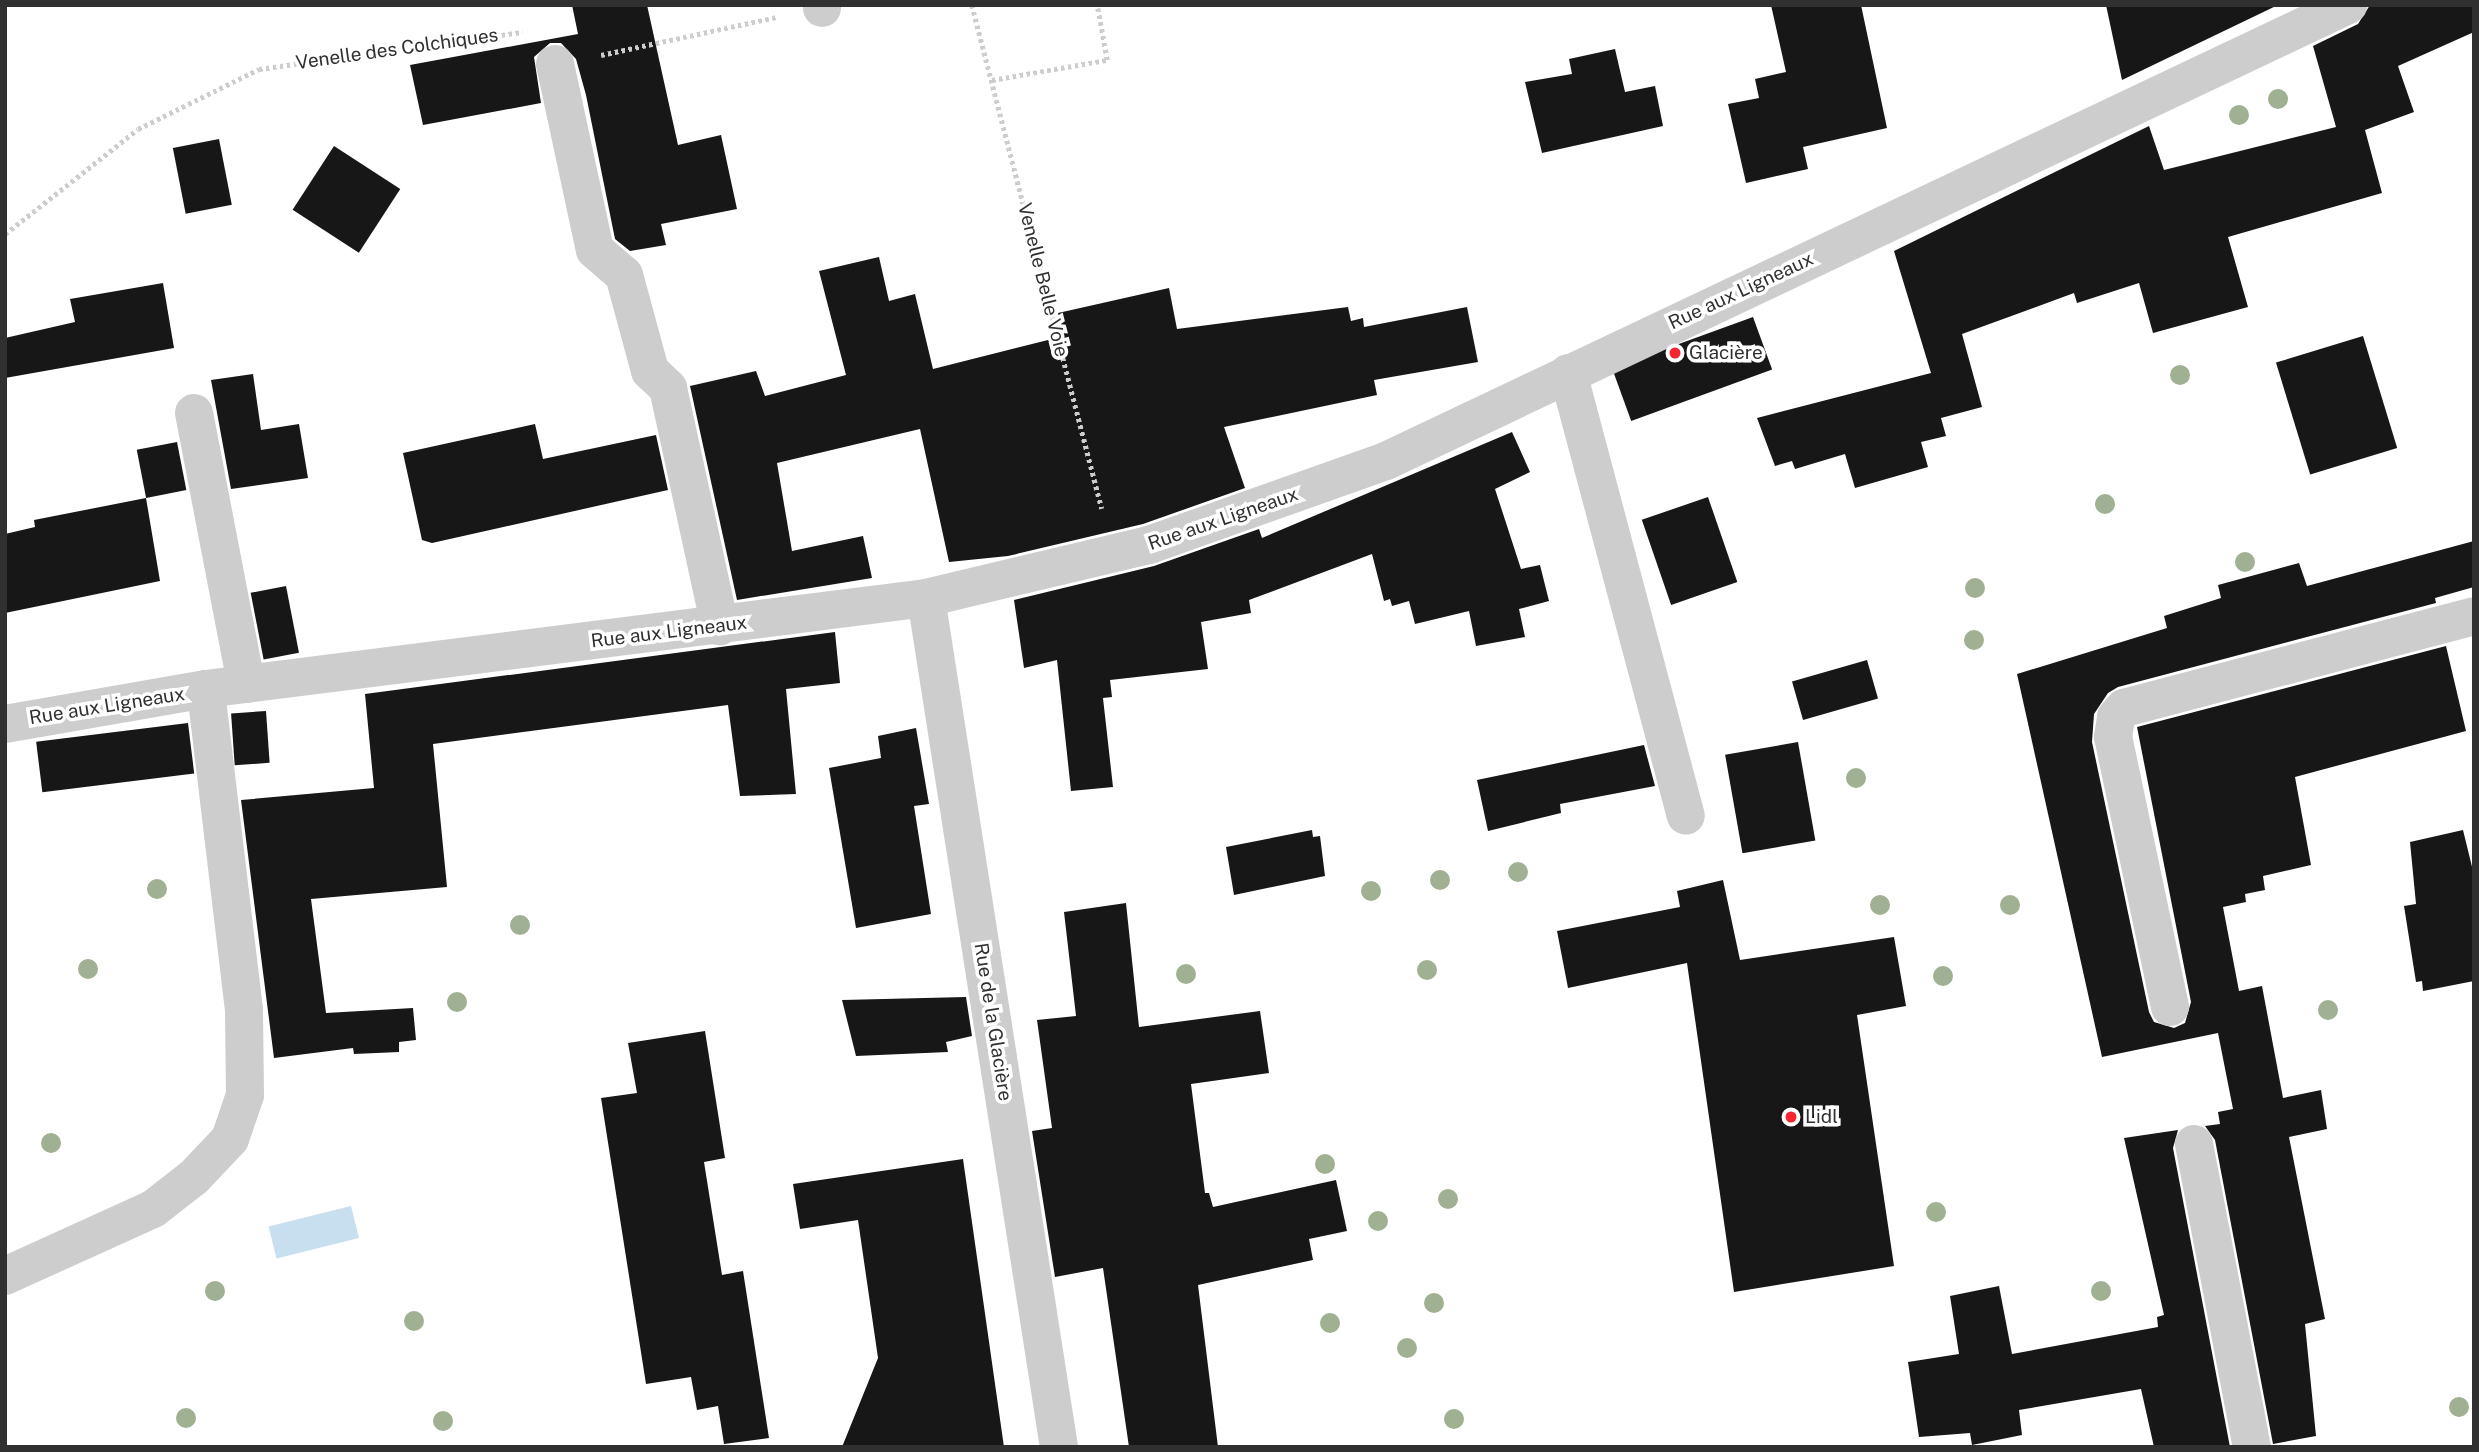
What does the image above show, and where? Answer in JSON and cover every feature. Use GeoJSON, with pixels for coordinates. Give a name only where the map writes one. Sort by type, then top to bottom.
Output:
{"type":"FeatureCollection","features":[{"type":"Feature","properties":{"kind":"street","name":"Rue aux Ligneaux"},"geometry":{"type":"LineString","coordinates":[[5,724],[206,689],[926,598],[1114,555],[1386,461],[2348,5]]}},
{"type":"Feature","properties":{"kind":"street"},"geometry":{"type":"LineString","coordinates":[[555,64],[595,250],[624,275],[650,371],[668,388],[720,626]]}},
{"type":"Feature","properties":{"kind":"street"},"geometry":{"type":"LineString","coordinates":[[1568,373],[1686,816]]}},
{"type":"Feature","properties":{"kind":"street"},"geometry":{"type":"LineString","coordinates":[[194,413],[246,684]]}},
{"type":"Feature","properties":{"kind":"street","name":"Rue de la Glacière"},"geometry":{"type":"LineString","coordinates":[[926,598],[1059,1447]]}},
{"type":"Feature","properties":{"kind":"street"},"geometry":{"type":"LineString","coordinates":[[2170,1007],[2113,737],[2116,717],[2124,708],[2474,616]]}},
{"type":"Feature","properties":{"kind":"street"},"geometry":{"type":"LineString","coordinates":[[5,1276],[153,1209],[194,1177],[230,1139],[245,1095],[244,1010],[206,689]]}},
{"type":"Feature","properties":{"kind":"street"},"geometry":{"type":"LineString","coordinates":[[2194,1144],[2252,1447]]}},
{"type":"Feature","properties":{"kind":"path","name":"Venelle Belle Voie"},"geometry":{"type":"LineString","coordinates":[[972,5],[1114,555]]}},
{"type":"Feature","properties":{"kind":"path"},"geometry":{"type":"LineString","coordinates":[[992,80],[1107,60],[1097,5]]}},
{"type":"Feature","properties":{"kind":"path"},"geometry":{"type":"LineString","coordinates":[[598,55],[822,7]]}},
{"type":"Feature","properties":{"kind":"path","name":"Venelle des Colchiques"},"geometry":{"type":"LineString","coordinates":[[5,234],[138,129],[259,69],[528,31]]}},
{"type":"Feature","properties":{"kind":"water"},"geometry":{"type":"Polygon","coordinates":[[[351,1206],[359,1238],[277,1259],[269,1227],[351,1206]]]}},
{"type":"Feature","properties":{"kind":"building"},"geometry":{"type":"Polygon","coordinates":[[[572,5],[647,5],[678,145],[721,135],[737,209],[661,224],[666,245],[630,251],[615,239],[586,95],[576,59],[561,43],[550,43],[534,57],[541,103],[423,125],[410,65],[578,34],[572,5]]]}},
{"type":"Feature","properties":{"kind":"building"},"geometry":{"type":"Polygon","coordinates":[[[1771,5],[1861,5],[1887,128],[1803,147],[1808,169],[1746,183],[1728,104],[1759,98],[1755,79],[1786,72],[1771,5]]]}},
{"type":"Feature","properties":{"kind":"building"},"geometry":{"type":"Polygon","coordinates":[[[2106,5],[2278,5],[2122,80],[2106,5]]]}},
{"type":"Feature","properties":{"kind":"building"},"geometry":{"type":"Polygon","coordinates":[[[2370,5],[2474,5],[2474,32],[2398,66],[2414,112],[2365,130],[2382,193],[2228,237],[2248,307],[2153,333],[2139,283],[2077,303],[2074,293],[1962,334],[1982,407],[1941,418],[1946,436],[1921,442],[1928,467],[1855,488],[1845,454],[1795,469],[1792,461],[1775,466],[1757,418],[1931,373],[1894,251],[2149,126],[2164,170],[2336,127],[2313,46],[2358,24],[2370,5]]]}},
{"type":"Feature","properties":{"kind":"building"},"geometry":{"type":"Polygon","coordinates":[[[1615,49],[1625,92],[1655,86],[1663,126],[1542,153],[1525,82],[1572,74],[1569,59],[1615,49]]]}},
{"type":"Feature","properties":{"kind":"building"},"geometry":{"type":"Polygon","coordinates":[[[219,139],[232,205],[186,214],[173,148],[219,139]]]}},
{"type":"Feature","properties":{"kind":"building"},"geometry":{"type":"Polygon","coordinates":[[[334,146],[400,189],[359,253],[293,210],[334,146]]]}},
{"type":"Feature","properties":{"kind":"building"},"geometry":{"type":"Polygon","coordinates":[[[879,257],[889,301],[915,294],[933,369],[1064,336],[1058,313],[1169,288],[1177,329],[1348,307],[1351,321],[1363,318],[1364,327],[1467,307],[1478,362],[1374,380],[1377,395],[1224,427],[1245,488],[1143,524],[1008,556],[949,562],[920,429],[777,463],[792,551],[863,536],[872,578],[737,600],[690,386],[756,371],[765,396],[846,375],[819,271],[879,257]]]}},
{"type":"Feature","properties":{"kind":"building"},"geometry":{"type":"Polygon","coordinates":[[[163,283],[174,348],[5,378],[5,338],[75,322],[70,299],[163,283]]]}},
{"type":"Feature","properties":{"kind":"building"},"geometry":{"type":"Polygon","coordinates":[[[1753,317],[1772,370],[1631,421],[1612,368],[1753,317]]]}},
{"type":"Feature","properties":{"kind":"building"},"geometry":{"type":"Polygon","coordinates":[[[2363,336],[2397,448],[2310,474],[2276,363],[2363,336]]]}},
{"type":"Feature","properties":{"kind":"building"},"geometry":{"type":"Polygon","coordinates":[[[253,374],[261,430],[299,424],[308,478],[231,489],[211,380],[253,374]]]}},
{"type":"Feature","properties":{"kind":"building"},"geometry":{"type":"Polygon","coordinates":[[[535,424],[543,459],[656,435],[668,490],[432,543],[422,540],[403,453],[535,424]]]}},
{"type":"Feature","properties":{"kind":"building"},"geometry":{"type":"Polygon","coordinates":[[[1512,432],[1530,472],[1495,489],[1521,569],[1540,565],[1549,601],[1519,609],[1525,637],[1476,646],[1469,611],[1415,624],[1409,601],[1392,606],[1390,599],[1384,601],[1372,554],[1249,600],[1251,613],[1201,622],[1208,669],[1110,680],[1112,697],[1103,698],[1113,787],[1071,791],[1057,660],[1024,668],[1014,600],[1154,566],[1259,529],[1262,538],[1512,432]]]}},
{"type":"Feature","properties":{"kind":"building"},"geometry":{"type":"Polygon","coordinates":[[[177,442],[186,490],[146,498],[137,450],[177,442]]]}},
{"type":"Feature","properties":{"kind":"building"},"geometry":{"type":"Polygon","coordinates":[[[1708,497],[1737,582],[1671,605],[1642,520],[1708,497]]]}},
{"type":"Feature","properties":{"kind":"building"},"geometry":{"type":"Polygon","coordinates":[[[146,498],[160,581],[5,613],[5,534],[35,527],[34,520],[146,498]]]}},
{"type":"Feature","properties":{"kind":"building"},"geometry":{"type":"Polygon","coordinates":[[[2474,541],[2474,587],[2435,598],[2436,603],[2118,687],[2108,693],[2094,714],[2092,742],[2149,1012],[2154,1022],[2174,1028],[2185,1023],[2191,1002],[2137,727],[2446,646],[2466,731],[2295,777],[2311,865],[2263,876],[2265,890],[2245,894],[2246,902],[2223,907],[2239,991],[2262,986],[2283,1098],[2321,1090],[2327,1129],[2289,1137],[2325,1319],[2305,1324],[2316,1436],[2273,1444],[2215,1140],[2205,1126],[2220,1124],[2218,1112],[2233,1109],[2218,1033],[2102,1057],[2017,674],[2167,628],[2164,616],[2221,598],[2218,585],[2299,563],[2307,586],[2474,541]]]}},
{"type":"Feature","properties":{"kind":"building"},"geometry":{"type":"Polygon","coordinates":[[[286,586],[299,653],[264,660],[251,593],[286,586]]]}},
{"type":"Feature","properties":{"kind":"building"},"geometry":{"type":"Polygon","coordinates":[[[835,632],[840,683],[786,689],[796,794],[740,796],[728,705],[433,744],[447,887],[311,899],[326,1013],[413,1008],[416,1040],[399,1042],[399,1052],[354,1054],[353,1048],[274,1058],[241,800],[374,788],[365,694],[835,632]]]}},
{"type":"Feature","properties":{"kind":"building"},"geometry":{"type":"Polygon","coordinates":[[[1867,660],[1878,698],[1803,720],[1792,681],[1867,660]]]}},
{"type":"Feature","properties":{"kind":"building"},"geometry":{"type":"Polygon","coordinates":[[[266,711],[270,763],[235,765],[231,713],[266,711]]]}},
{"type":"Feature","properties":{"kind":"building"},"geometry":{"type":"Polygon","coordinates":[[[188,723],[194,774],[42,792],[36,742],[188,723]]]}},
{"type":"Feature","properties":{"kind":"building"},"geometry":{"type":"Polygon","coordinates":[[[916,728],[929,804],[914,806],[931,914],[856,928],[829,768],[881,758],[878,736],[916,728]]]}},
{"type":"Feature","properties":{"kind":"building"},"geometry":{"type":"Polygon","coordinates":[[[1798,742],[1815,840],[1742,853],[1725,755],[1798,742]]]}},
{"type":"Feature","properties":{"kind":"building"},"geometry":{"type":"Polygon","coordinates":[[[1644,745],[1655,786],[1560,804],[1561,813],[1488,831],[1477,780],[1644,745]]]}},
{"type":"Feature","properties":{"kind":"building"},"geometry":{"type":"Polygon","coordinates":[[[1312,830],[1313,837],[1320,836],[1325,876],[1234,895],[1226,847],[1312,830]]]}},
{"type":"Feature","properties":{"kind":"building"},"geometry":{"type":"Polygon","coordinates":[[[2463,830],[2474,875],[2474,981],[2423,991],[2422,981],[2416,982],[2404,906],[2416,904],[2410,842],[2463,830]]]}},
{"type":"Feature","properties":{"kind":"building","name":"Lidl"},"geometry":{"type":"Polygon","coordinates":[[[1723,880],[1740,960],[1894,937],[1906,1006],[1857,1015],[1894,1266],[1734,1292],[1687,963],[1568,988],[1557,931],[1680,907],[1677,891],[1723,880]]]}},
{"type":"Feature","properties":{"kind":"building"},"geometry":{"type":"Polygon","coordinates":[[[1126,903],[1139,1027],[1260,1011],[1269,1073],[1191,1084],[1205,1193],[1209,1193],[1213,1207],[1336,1180],[1347,1231],[1309,1239],[1313,1260],[1198,1285],[1218,1447],[1129,1447],[1103,1268],[1055,1277],[1032,1131],[1052,1128],[1037,1020],[1076,1016],[1064,912],[1126,903]]]}},
{"type":"Feature","properties":{"kind":"building"},"geometry":{"type":"Polygon","coordinates":[[[966,997],[972,1036],[946,1042],[948,1052],[856,1056],[842,1000],[966,997]]]}},
{"type":"Feature","properties":{"kind":"building"},"geometry":{"type":"Polygon","coordinates":[[[705,1031],[725,1158],[704,1162],[722,1275],[743,1271],[769,1438],[724,1444],[718,1406],[697,1410],[691,1377],[646,1384],[601,1098],[637,1093],[628,1043],[705,1031]]]}},
{"type":"Feature","properties":{"kind":"building"},"geometry":{"type":"Polygon","coordinates":[[[2178,1130],[2173,1148],[2230,1447],[2154,1447],[2141,1389],[2019,1410],[2022,1435],[1972,1445],[1970,1433],[1919,1437],[1908,1362],[1959,1354],[1950,1296],[1999,1286],[2012,1354],[2158,1327],[2157,1317],[2164,1315],[2124,1138],[2178,1130]]]}},
{"type":"Feature","properties":{"kind":"building"},"geometry":{"type":"Polygon","coordinates":[[[963,1159],[1004,1447],[842,1447],[878,1358],[858,1220],[800,1229],[793,1184],[963,1159]]]}},
{"type":"Feature","properties":{"kind":"place","name":"Glacière"},"geometry":{"type":"Point","coordinates":[1675,353]}},
{"type":"Feature","properties":{"kind":"place","name":"Lidl"},"geometry":{"type":"Point","coordinates":[1791,1117]}}]}
